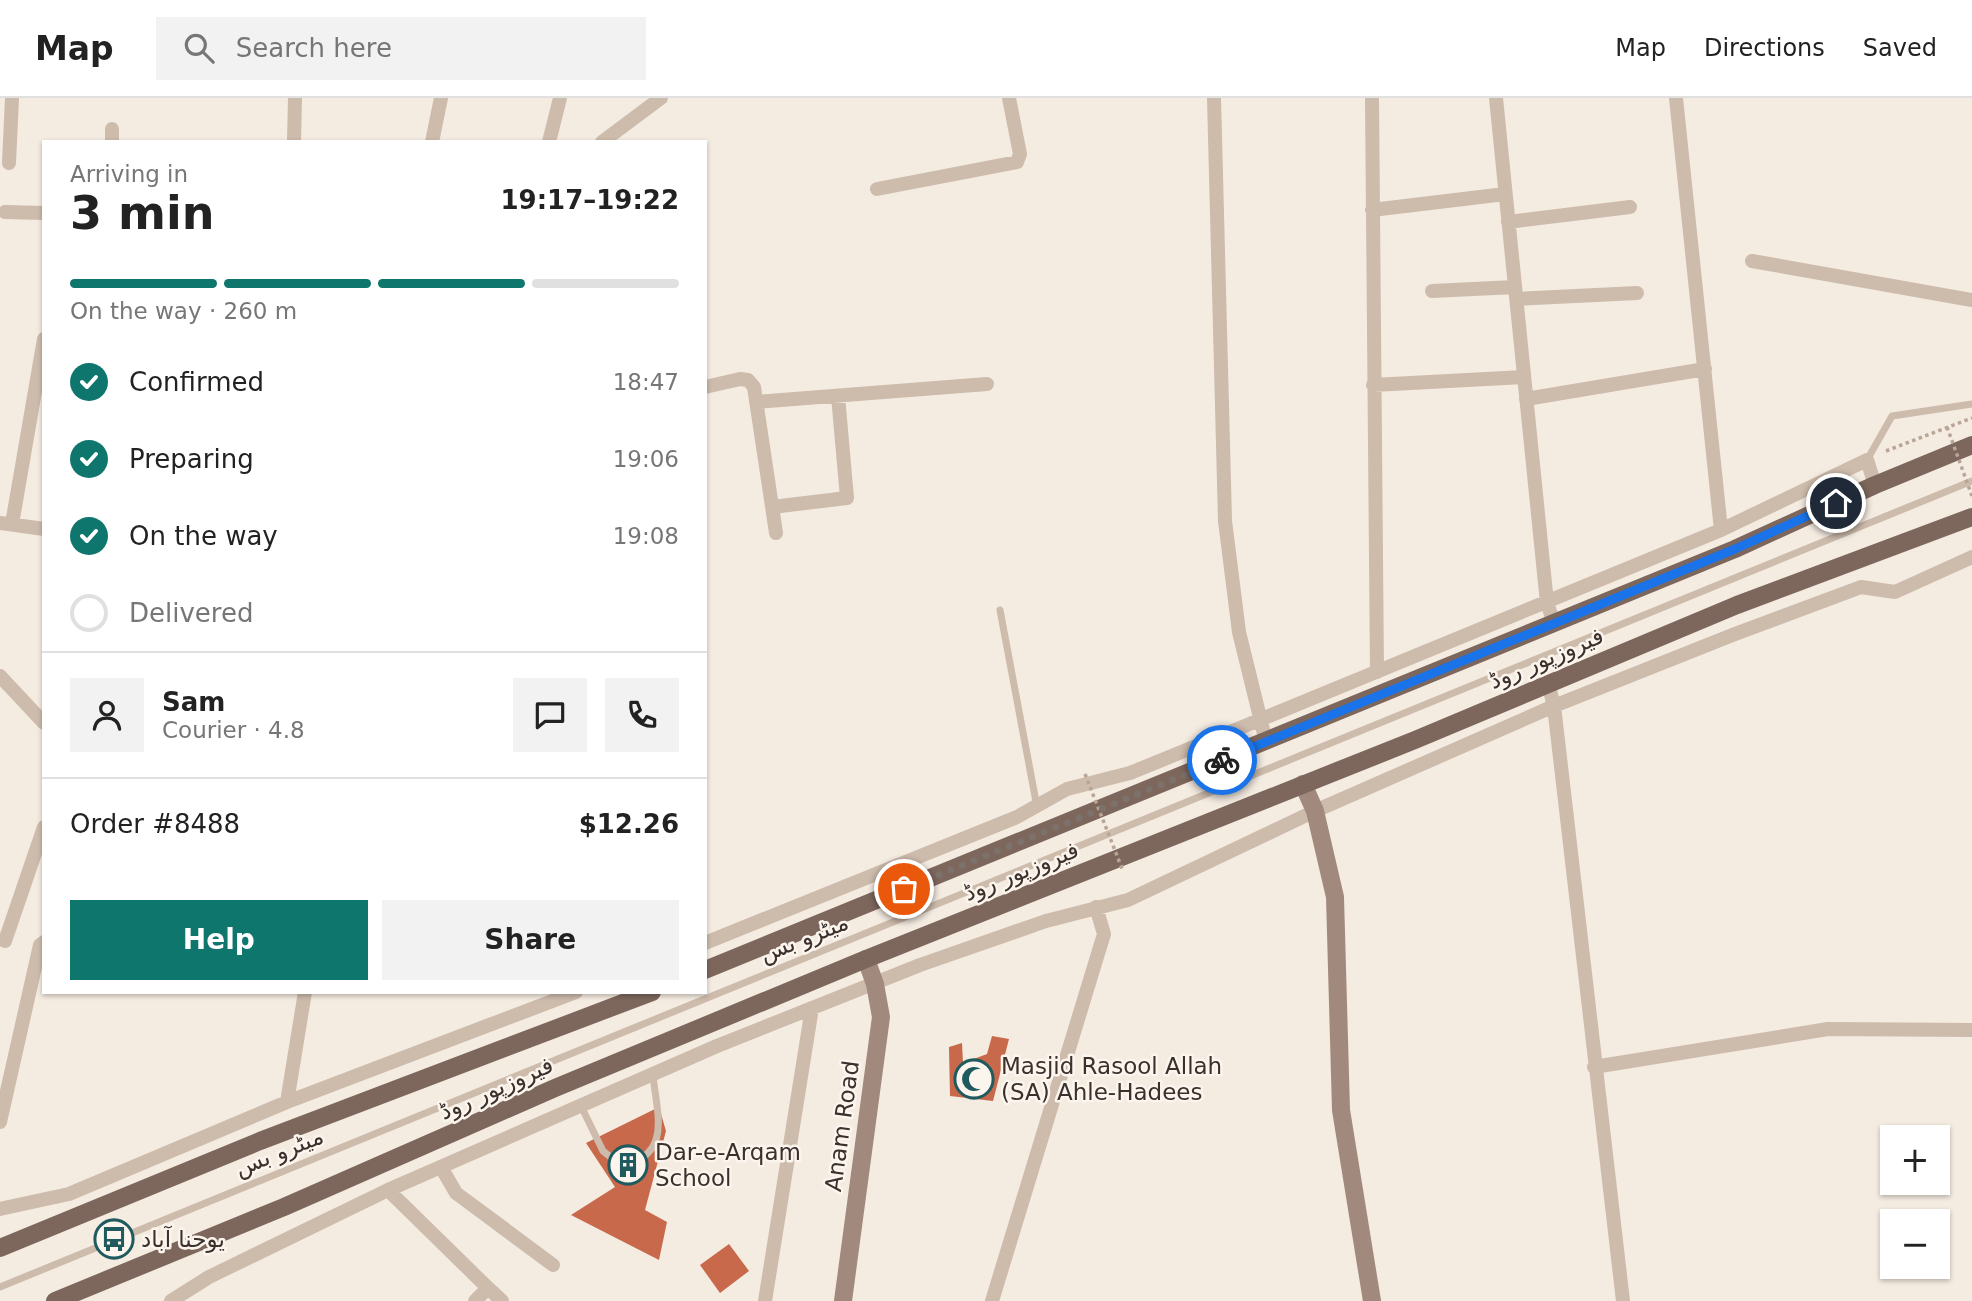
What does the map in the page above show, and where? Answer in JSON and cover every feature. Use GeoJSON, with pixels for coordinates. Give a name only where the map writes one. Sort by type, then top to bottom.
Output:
{"type":"FeatureCollection","features":[{"type":"Feature","properties":{"kind":"main road","name":"فیروزپور روڈ"},"geometry":{"type":"LineString","coordinates":[[707,969],[1735,549],[1875,485],[1972,445]]}},
{"type":"Feature","properties":{"kind":"main road","name":"فیروزپور روڈ"},"geometry":{"type":"LineString","coordinates":[[55,1301],[369,1171],[555,1088],[866,959],[1303,784],[1737,605],[1972,517]]}},
{"type":"Feature","properties":{"kind":"main road","name":"فیروزپور روڈ"},"geometry":{"type":"LineString","coordinates":[[0,1248],[260,1141],[647,994]]}},
{"type":"Feature","properties":{"kind":"street"},"geometry":{"type":"LineString","coordinates":[[9,163],[12,98]]}},
{"type":"Feature","properties":{"kind":"street"},"geometry":{"type":"LineString","coordinates":[[294,140],[295,98]]}},
{"type":"Feature","properties":{"kind":"street"},"geometry":{"type":"LineString","coordinates":[[432,140],[441,98]]}},
{"type":"Feature","properties":{"kind":"street"},"geometry":{"type":"LineString","coordinates":[[549,140],[559,98]]}},
{"type":"Feature","properties":{"kind":"street"},"geometry":{"type":"LineString","coordinates":[[605,140],[661,98]]}},
{"type":"Feature","properties":{"kind":"street"},"geometry":{"type":"LineString","coordinates":[[877,189],[1017,162],[1020,154],[1009,98]]}},
{"type":"Feature","properties":{"kind":"street"},"geometry":{"type":"LineString","coordinates":[[1214,98],[1225,521],[1238,632],[1258,720],[1266,742]]}},
{"type":"Feature","properties":{"kind":"street"},"geometry":{"type":"LineString","coordinates":[[1372,98],[1377,672]]}},
{"type":"Feature","properties":{"kind":"street"},"geometry":{"type":"LineString","coordinates":[[1496,98],[1547,603],[1554,623]]}},
{"type":"Feature","properties":{"kind":"street"},"geometry":{"type":"LineString","coordinates":[[1676,98],[1721,530]]}},
{"type":"Feature","properties":{"kind":"street"},"geometry":{"type":"LineString","coordinates":[[1372,210],[1505,194]]}},
{"type":"Feature","properties":{"kind":"street"},"geometry":{"type":"LineString","coordinates":[[1508,222],[1630,207]]}},
{"type":"Feature","properties":{"kind":"street"},"geometry":{"type":"LineString","coordinates":[[5,212],[42,213]]}},
{"type":"Feature","properties":{"kind":"street"},"geometry":{"type":"LineString","coordinates":[[1752,261],[1972,299]]}},
{"type":"Feature","properties":{"kind":"street"},"geometry":{"type":"LineString","coordinates":[[1432,291],[1637,293]]}},
{"type":"Feature","properties":{"kind":"street"},"geometry":{"type":"LineString","coordinates":[[42,349],[6,524],[42,529]]}},
{"type":"Feature","properties":{"kind":"street"},"geometry":{"type":"LineString","coordinates":[[1526,399],[1705,369]]}},
{"type":"Feature","properties":{"kind":"street"},"geometry":{"type":"LineString","coordinates":[[1373,385],[1524,377]]}},
{"type":"Feature","properties":{"kind":"street"},"geometry":{"type":"LineString","coordinates":[[707,387],[740,379],[748,380],[754,387],[776,533]]}},
{"type":"Feature","properties":{"kind":"street"},"geometry":{"type":"LineString","coordinates":[[756,402],[988,384]]}},
{"type":"Feature","properties":{"kind":"street"},"geometry":{"type":"LineString","coordinates":[[772,507],[847,499],[838,396]]}},
{"type":"Feature","properties":{"kind":"street"},"geometry":{"type":"LineString","coordinates":[[707,942],[1037,808],[1067,789],[1130,773],[1547,603],[1721,530],[1867,460],[1875,485]]}},
{"type":"Feature","properties":{"kind":"street"},"geometry":{"type":"LineString","coordinates":[[171,1301],[209,1277],[388,1190],[717,1046],[920,965],[1033,925],[1128,900],[1315,811],[1554,706],[1861,587],[1895,592],[1972,557]]}},
{"type":"Feature","properties":{"kind":"street"},"geometry":{"type":"LineString","coordinates":[[0,676],[42,721]]}},
{"type":"Feature","properties":{"kind":"street"},"geometry":{"type":"LineString","coordinates":[[1548,683],[1554,706],[1623,1301]]}},
{"type":"Feature","properties":{"kind":"street"},"geometry":{"type":"LineString","coordinates":[[1303,784],[1315,811],[1335,897],[1339,932],[1337,1038],[1341,1110],[1372,1301]]}},
{"type":"Feature","properties":{"kind":"street"},"geometry":{"type":"LineString","coordinates":[[5,941],[42,833]]}},
{"type":"Feature","properties":{"kind":"street"},"geometry":{"type":"LineString","coordinates":[[992,1301],[1104,934],[1096,907]]}},
{"type":"Feature","properties":{"kind":"street"},"geometry":{"type":"LineString","coordinates":[[0,1122],[18,1033],[42,944]]}},
{"type":"Feature","properties":{"kind":"street","name":"Anam Road"},"geometry":{"type":"LineString","coordinates":[[843,1301],[881,1017],[875,984],[866,959]]}},
{"type":"Feature","properties":{"kind":"street"},"geometry":{"type":"LineString","coordinates":[[287,1102],[305,994]]}},
{"type":"Feature","properties":{"kind":"street"},"geometry":{"type":"LineString","coordinates":[[0,1209],[69,1194],[287,1102],[571,994]]}},
{"type":"Feature","properties":{"kind":"street"},"geometry":{"type":"LineString","coordinates":[[765,1301],[813,1008]]}},
{"type":"Feature","properties":{"kind":"street"},"geometry":{"type":"LineString","coordinates":[[708,1024],[717,1046]]}},
{"type":"Feature","properties":{"kind":"street"},"geometry":{"type":"LineString","coordinates":[[1594,1067],[1828,1029],[1972,1030]]}},
{"type":"Feature","properties":{"kind":"street"},"geometry":{"type":"LineString","coordinates":[[555,1088],[573,1108]]}},
{"type":"Feature","properties":{"kind":"street"},"geometry":{"type":"LineString","coordinates":[[440,1167],[456,1193],[553,1265]]}},
{"type":"Feature","properties":{"kind":"street"},"geometry":{"type":"LineString","coordinates":[[388,1190],[502,1301]]}},
{"type":"Feature","properties":{"kind":"street"},"geometry":{"type":"LineString","coordinates":[[475,1301],[488,1288]]}},
{"type":"Feature","properties":{"kind":"lane"},"geometry":{"type":"LineString","coordinates":[[1867,460],[1892,416],[1972,404]]}},
{"type":"Feature","properties":{"kind":"lane","name":"میٹرو بس"},"geometry":{"type":"LineString","coordinates":[[0,1287],[1972,481]]}},
{"type":"Feature","properties":{"kind":"lane"},"geometry":{"type":"LineString","coordinates":[[1000,610],[1037,808]]}},
{"type":"Feature","properties":{"kind":"lane"},"geometry":{"type":"LineString","coordinates":[[573,1108],[603,1151],[623,1167],[650,1156],[656,1142],[658,1124],[653,1073]]}},
{"type":"Feature","properties":{"kind":"path"},"geometry":{"type":"LineString","coordinates":[[1889,452],[1972,418]]}},
{"type":"Feature","properties":{"kind":"path"},"geometry":{"type":"LineString","coordinates":[[1947,427],[1972,496]]}},
{"type":"Feature","properties":{"kind":"path"},"geometry":{"type":"LineString","coordinates":[[1085,774],[1123,871]]}},
{"type":"Feature","properties":{"kind":"building","name":"Masjid Rasool Allah (SA) Ahle-Hadees"},"geometry":{"type":"Polygon","coordinates":[[[992,1036],[1009,1039],[993,1101],[950,1096],[949,1047],[962,1043],[963,1063],[987,1054],[992,1036]]]}},
{"type":"Feature","properties":{"kind":"building","name":"Dar-e-Arqam School"},"geometry":{"type":"Polygon","coordinates":[[[659,1107],[666,1131],[645,1210],[667,1222],[659,1260],[571,1215],[615,1187],[586,1143],[659,1107]]]}},
{"type":"Feature","properties":{"kind":"building"},"geometry":{"type":"Polygon","coordinates":[[[729,1244],[749,1271],[720,1293],[700,1265],[729,1244]]]}},
{"type":"Feature","properties":{"kind":"way so far"},"geometry":{"type":"LineString","coordinates":[[904,889],[1222,760]]}},
{"type":"Feature","properties":{"kind":"place","name":"Masjid Rasool Allah (SA) Ahle-Hadees"},"geometry":{"type":"Point","coordinates":[974,1079]}},
{"type":"Feature","properties":{"kind":"place","name":"Dar-e-Arqam School"},"geometry":{"type":"Point","coordinates":[628,1165]}},
{"type":"Feature","properties":{"kind":"place","name":"یوحنا آباد"},"geometry":{"type":"Point","coordinates":[114,1239]}},
{"type":"Feature","properties":{"kind":"route"},"geometry":{"type":"LineString","coordinates":[[1222,760],[1735,549],[1836,503]]}}]}
